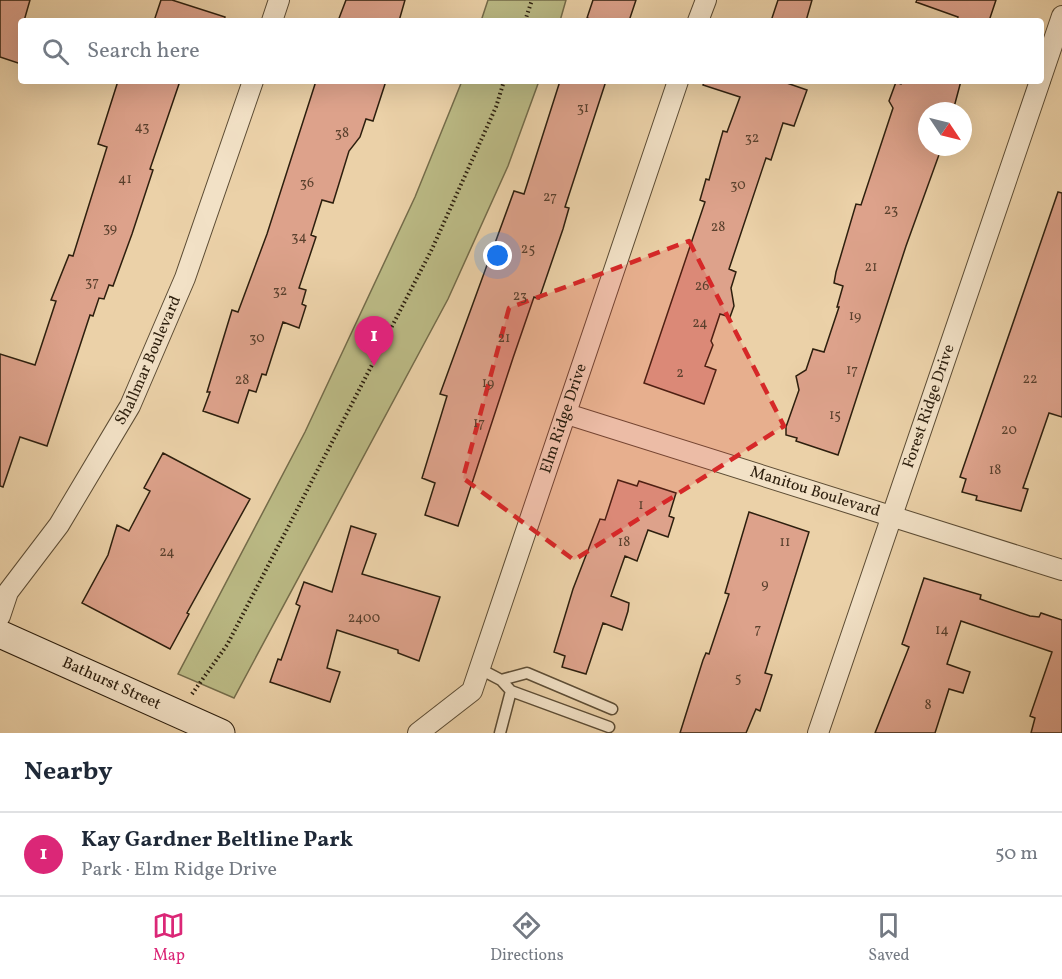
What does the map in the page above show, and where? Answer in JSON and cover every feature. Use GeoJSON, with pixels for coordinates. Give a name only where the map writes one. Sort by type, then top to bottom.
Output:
{"type":"FeatureCollection","features":[{"type":"Feature","properties":{"kind":"main road","name":"Bathurst Street"},"geometry":{"type":"LineString","coordinates":[[0,634],[221,733]]}},
{"type":"Feature","properties":{"kind":"street"},"geometry":{"type":"LineString","coordinates":[[273,18],[279,0]]}},
{"type":"Feature","properties":{"kind":"street"},"geometry":{"type":"LineString","coordinates":[[699,18],[706,0]]}},
{"type":"Feature","properties":{"kind":"street","name":"Forest Ridge Drive"},"geometry":{"type":"LineString","coordinates":[[1044,68],[1062,16]]}},
{"type":"Feature","properties":{"kind":"street","name":"Shallmar Boulevard"},"geometry":{"type":"LineString","coordinates":[[0,616],[8,592],[58,525],[130,406],[185,278],[252,84]]}},
{"type":"Feature","properties":{"kind":"street","name":"Elm Ridge Drive"},"geometry":{"type":"LineString","coordinates":[[417,733],[472,691],[677,84]]}},
{"type":"Feature","properties":{"kind":"street","name":"Forest Ridge Drive"},"geometry":{"type":"LineString","coordinates":[[818,733],[1039,84]]}},
{"type":"Feature","properties":{"kind":"street","name":"Manitou Boulevard"},"geometry":{"type":"LineString","coordinates":[[567,414],[1062,570]]}},
{"type":"Feature","properties":{"kind":"lane"},"geometry":{"type":"LineString","coordinates":[[480,669],[501,680],[511,692],[609,727]]}},
{"type":"Feature","properties":{"kind":"lane"},"geometry":{"type":"LineString","coordinates":[[501,680],[527,673],[612,709]]}},
{"type":"Feature","properties":{"kind":"lane"},"geometry":{"type":"LineString","coordinates":[[500,733],[511,692]]}},
{"type":"Feature","properties":{"kind":"path"},"geometry":{"type":"LineString","coordinates":[[526,18],[532,0]]}},
{"type":"Feature","properties":{"kind":"path"},"geometry":{"type":"LineString","coordinates":[[197,688],[227,645],[432,249],[496,107],[503,84]]}},
{"type":"Feature","properties":{"kind":"highlighted area"},"geometry":{"type":"Polygon","coordinates":[[[689,241],[784,426],[574,560],[463,478],[509,308],[689,241]]]}},
{"type":"Feature","properties":{"kind":"shaded area"},"geometry":{"type":"Polygon","coordinates":[[[488,0],[566,0],[561,18],[482,18],[488,0]]]}},
{"type":"Feature","properties":{"kind":"shaded area"},"geometry":{"type":"Polygon","coordinates":[[[461,84],[538,84],[508,166],[448,299],[234,698],[178,674],[305,432],[415,197],[461,84]]]}},
{"type":"Feature","properties":{"kind":"building"},"geometry":{"type":"Polygon","coordinates":[[[0,0],[30,0],[25,18],[18,18],[18,63],[0,57],[0,0]]]}},
{"type":"Feature","properties":{"kind":"building"},"geometry":{"type":"Polygon","coordinates":[[[161,0],[172,0],[225,17],[225,18],[155,18],[161,0]]]}},
{"type":"Feature","properties":{"kind":"building"},"geometry":{"type":"Polygon","coordinates":[[[346,0],[405,0],[400,18],[339,18],[346,0]]]}},
{"type":"Feature","properties":{"kind":"building"},"geometry":{"type":"Polygon","coordinates":[[[593,0],[636,0],[630,18],[587,18],[593,0]]]}},
{"type":"Feature","properties":{"kind":"building"},"geometry":{"type":"Polygon","coordinates":[[[778,0],[812,0],[807,18],[772,18],[778,0]]]}},
{"type":"Feature","properties":{"kind":"building"},"geometry":{"type":"Polygon","coordinates":[[[917,0],[996,0],[990,18],[958,18],[916,2],[917,0]]]}},
{"type":"Feature","properties":{"kind":"building"},"geometry":{"type":"Polygon","coordinates":[[[117,84],[179,84],[150,169],[153,170],[132,234],[113,286],[109,285],[104,299],[99,298],[93,316],[90,315],[47,446],[20,437],[3,487],[0,486],[0,354],[35,365],[56,301],[51,300],[69,255],[73,256],[107,147],[98,144],[117,84]]]}},
{"type":"Feature","properties":{"kind":"building"},"geometry":{"type":"Polygon","coordinates":[[[315,84],[385,84],[373,121],[366,119],[360,137],[349,151],[333,203],[322,200],[311,235],[316,237],[299,288],[306,290],[302,304],[306,306],[299,328],[283,322],[266,375],[262,374],[256,392],[249,390],[238,423],[203,411],[232,310],[238,312],[267,234],[315,84]]]}},
{"type":"Feature","properties":{"kind":"building"},"geometry":{"type":"Polygon","coordinates":[[[559,84],[605,84],[565,207],[569,208],[563,229],[539,299],[534,297],[458,526],[425,515],[435,483],[422,478],[447,396],[440,394],[514,191],[524,194],[559,84]]]}},
{"type":"Feature","properties":{"kind":"building"},"geometry":{"type":"Polygon","coordinates":[[[790,84],[807,90],[794,126],[783,123],[771,160],[766,158],[729,269],[736,272],[731,288],[734,306],[730,317],[720,314],[711,341],[713,345],[705,366],[716,370],[704,404],[644,383],[705,202],[700,200],[706,179],[709,180],[723,131],[727,132],[740,97],[703,85],[790,84]]]}},
{"type":"Feature","properties":{"kind":"building"},"geometry":{"type":"Polygon","coordinates":[[[895,84],[960,84],[955,102],[918,102],[918,156],[939,156],[906,246],[838,455],[796,441],[797,438],[786,435],[786,427],[799,390],[796,376],[806,370],[813,349],[824,352],[839,307],[837,307],[843,286],[834,283],[836,272],[856,204],[861,205],[893,108],[889,101],[895,84]]]}},
{"type":"Feature","properties":{"kind":"building"},"geometry":{"type":"Polygon","coordinates":[[[1058,192],[1062,193],[1062,417],[1049,413],[1023,488],[1028,489],[1021,511],[976,500],[977,496],[962,492],[966,479],[960,477],[1058,192]]]}},
{"type":"Feature","properties":{"kind":"building"},"geometry":{"type":"Polygon","coordinates":[[[163,453],[250,499],[187,613],[189,614],[170,649],[82,603],[108,555],[117,525],[129,531],[150,491],[144,488],[163,453]]]}},
{"type":"Feature","properties":{"kind":"building"},"geometry":{"type":"Polygon","coordinates":[[[618,480],[637,486],[639,481],[676,493],[669,516],[674,518],[668,537],[648,530],[637,561],[625,556],[611,596],[629,603],[622,630],[603,623],[586,674],[562,667],[565,656],[554,652],[573,589],[600,519],[605,520],[618,480]]]}},
{"type":"Feature","properties":{"kind":"building"},"geometry":{"type":"Polygon","coordinates":[[[749,512],[809,532],[765,673],[772,675],[760,711],[756,709],[746,733],[680,733],[703,660],[706,653],[709,654],[729,594],[725,593],[749,512]]]}},
{"type":"Feature","properties":{"kind":"building"},"geometry":{"type":"Polygon","coordinates":[[[351,526],[376,534],[362,574],[440,597],[419,661],[398,653],[398,650],[337,630],[327,668],[340,672],[330,702],[270,682],[278,659],[281,660],[300,606],[296,604],[304,582],[332,592],[351,526]]]}},
{"type":"Feature","properties":{"kind":"building"},"geometry":{"type":"Polygon","coordinates":[[[924,578],[981,595],[980,599],[1030,616],[1039,617],[1041,613],[1062,620],[1062,733],[1031,733],[1035,718],[1030,716],[1052,652],[961,621],[947,664],[970,672],[963,693],[949,689],[935,733],[875,733],[909,647],[902,644],[924,578]]]}},
{"type":"Feature","properties":{"kind":"place","name":"Kay Gardner Beltline Park"},"geometry":{"type":"Point","coordinates":[374,366]}}]}
